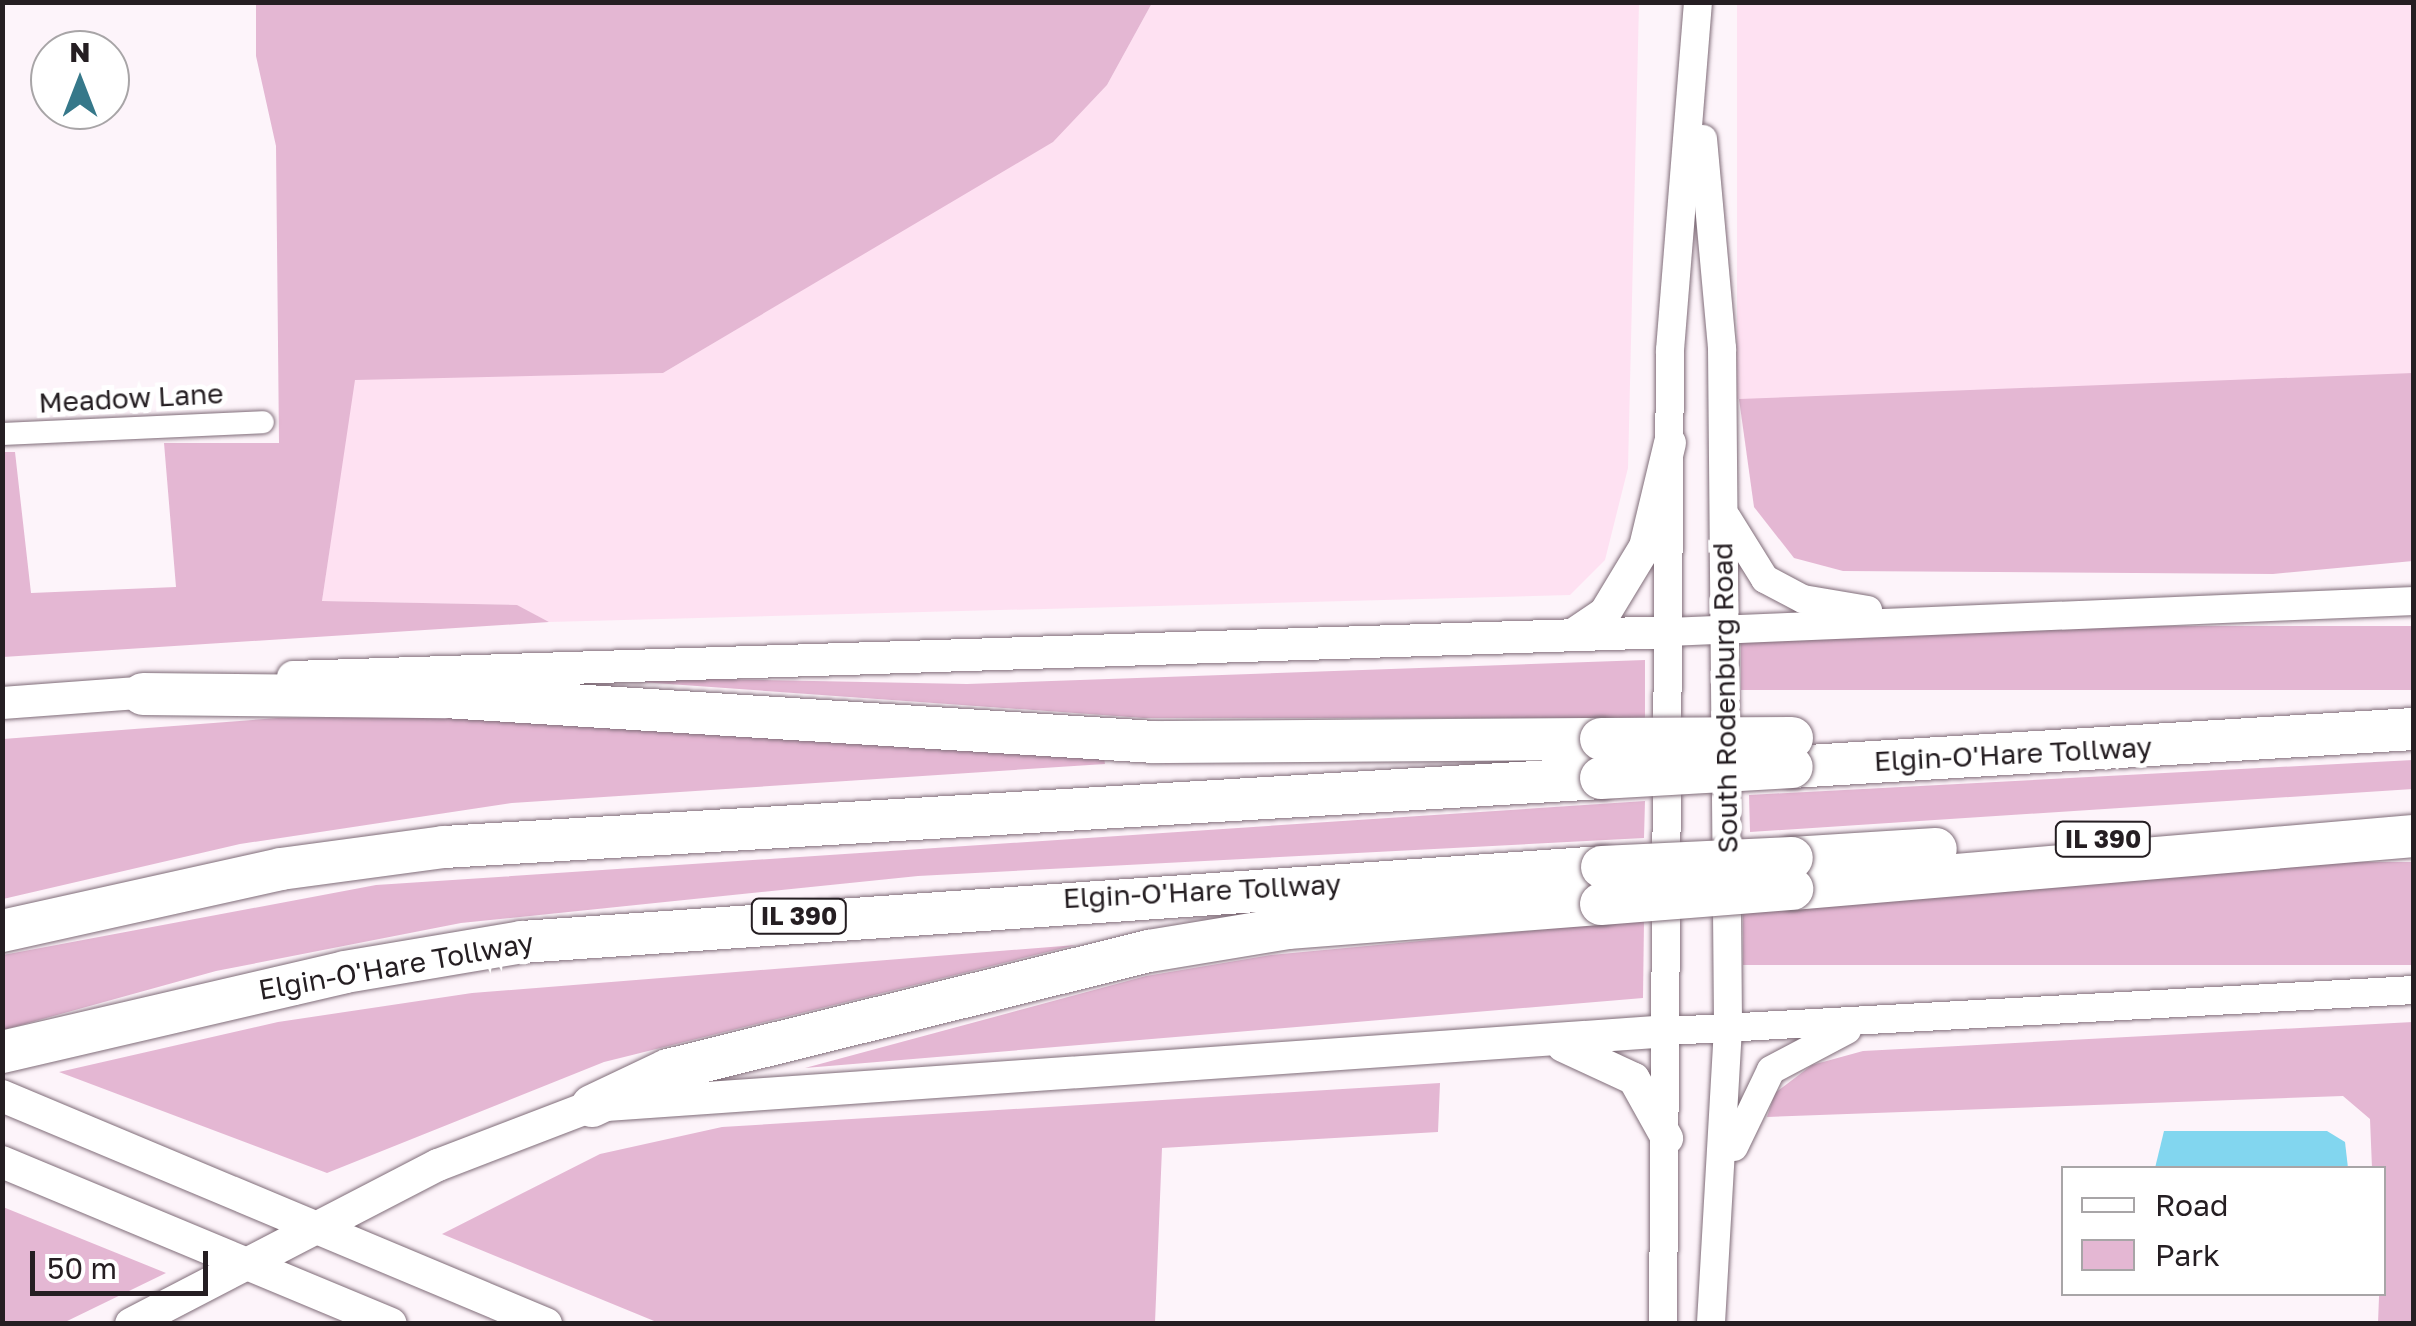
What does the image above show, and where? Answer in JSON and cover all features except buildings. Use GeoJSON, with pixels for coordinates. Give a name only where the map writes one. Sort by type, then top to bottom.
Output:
{"type":"FeatureCollection","features":[{"type":"Feature","properties":{"kind":"highway"},"geometry":{"type":"LineString","coordinates":[[143,694],[446,697],[1155,742],[1600,758]]}},
{"type":"Feature","properties":{"kind":"highway","name":"Elgin-O'Hare Tollway"},"geometry":{"type":"LineString","coordinates":[[2,930],[281,869],[444,847],[1600,758],[2414,727]]}},
{"type":"Feature","properties":{"kind":"highway","name":"Elgin-O'Hare Tollway"},"geometry":{"type":"LineString","coordinates":[[5,1052],[345,972],[522,942],[1792,874],[2414,822]]}},
{"type":"Feature","properties":{"kind":"highway"},"geometry":{"type":"LineString","coordinates":[[1792,874],[2414,836]]}},
{"type":"Feature","properties":{"kind":"highway"},"geometry":{"type":"LineString","coordinates":[[592,1106],[668,1070],[1149,950],[1602,886]]}},
{"type":"Feature","properties":{"kind":"main road"},"geometry":{"type":"LineString","coordinates":[[1574,634],[1605,613],[1645,547],[1670,443]]}},
{"type":"Feature","properties":{"kind":"main road"},"geometry":{"type":"LineString","coordinates":[[2,703],[143,694],[238,679],[637,662],[1668,632]]}},
{"type":"Feature","properties":{"kind":"main road"},"geometry":{"type":"LineString","coordinates":[[131,1324],[247,1264],[327,1229],[438,1165],[592,1106],[1669,1031]]}},
{"type":"Feature","properties":{"kind":"main road"},"geometry":{"type":"LineString","coordinates":[[1534,1039],[1600,1055],[1634,1079],[1667,1138]]}},
{"type":"Feature","properties":{"kind":"main road"},"geometry":{"type":"LineString","coordinates":[[2,1096],[546,1324]]}},
{"type":"Feature","properties":{"kind":"main road"},"geometry":{"type":"LineString","coordinates":[[2,1162],[391,1324]]}},
{"type":"Feature","properties":{"kind":"street","name":"South Rodenburg Road"},"geometry":{"type":"LineString","coordinates":[[1663,1324],[1669,1031],[1670,443],[1697,73],[1698,2]]}},
{"type":"Feature","properties":{"kind":"street","name":"South Rodenburg Road"},"geometry":{"type":"LineString","coordinates":[[1697,73],[1722,348],[1728,1028],[1726,1172],[1711,1324]]}},
{"type":"Feature","properties":{"kind":"street","name":"Meadow Lane"},"geometry":{"type":"LineString","coordinates":[[2,434],[263,422]]}},
{"type":"Feature","properties":{"kind":"street"},"geometry":{"type":"LineString","coordinates":[[1723,511],[1765,578],[1802,598],[1919,620]]}},
{"type":"Feature","properties":{"kind":"street"},"geometry":{"type":"LineString","coordinates":[[1668,632],[2414,601]]}},
{"type":"Feature","properties":{"kind":"street"},"geometry":{"type":"LineString","coordinates":[[1669,1031],[2414,990]]}},
{"type":"Feature","properties":{"kind":"street"},"geometry":{"type":"LineString","coordinates":[[1726,1172],[1771,1070],[1824,1037],[1880,1020]]}},
{"type":"Feature","properties":{"kind":"shaded area"},"geometry":{"type":"Polygon","coordinates":[[[1152,3],[1639,3],[1628,468],[1605,560],[1570,595],[549,622],[516,605],[322,601],[354,379],[663,373],[1053,141],[1107,85],[1152,3]]]}},
{"type":"Feature","properties":{"kind":"shaded area"},"geometry":{"type":"Polygon","coordinates":[[[1737,3],[2413,3],[2413,399],[1737,399],[1737,3]]]}},
{"type":"Feature","properties":{"kind":"green space"},"geometry":{"type":"Polygon","coordinates":[[[256,2],[1152,3],[1107,85],[1053,142],[663,373],[355,380],[322,601],[517,605],[549,622],[3,657],[3,452],[15,452],[31,593],[176,587],[164,443],[279,443],[276,146],[256,56],[256,2]]]}},
{"type":"Feature","properties":{"kind":"green space"},"geometry":{"type":"Polygon","coordinates":[[[2413,373],[2413,561],[2273,574],[1843,571],[1794,558],[1754,507],[1739,399],[2413,373]]]}},
{"type":"Feature","properties":{"kind":"green space"},"geometry":{"type":"Polygon","coordinates":[[[1741,626],[2413,626],[2413,690],[1741,690],[1741,626]]]}},
{"type":"Feature","properties":{"kind":"green space"},"geometry":{"type":"Polygon","coordinates":[[[1645,660],[1645,718],[1144,718],[556,676],[967,684],[1645,660]]]}},
{"type":"Feature","properties":{"kind":"green space"},"geometry":{"type":"Polygon","coordinates":[[[457,716],[1104,758],[1105,764],[512,803],[240,844],[3,899],[3,739],[278,718],[457,716]]]}},
{"type":"Feature","properties":{"kind":"green space"},"geometry":{"type":"Polygon","coordinates":[[[2413,760],[2413,789],[1750,832],[1749,795],[2413,760]]]}},
{"type":"Feature","properties":{"kind":"green space"},"geometry":{"type":"Polygon","coordinates":[[[1645,801],[1644,838],[918,876],[461,923],[216,971],[3,1030],[3,955],[376,885],[1645,801]]]}},
{"type":"Feature","properties":{"kind":"green space"},"geometry":{"type":"Polygon","coordinates":[[[1743,862],[2413,862],[2413,965],[1743,965],[1743,862]]]}},
{"type":"Feature","properties":{"kind":"green space"},"geometry":{"type":"Polygon","coordinates":[[[1644,920],[1643,998],[805,1068],[1146,976],[1271,955],[1644,920]]]}},
{"type":"Feature","properties":{"kind":"green space"},"geometry":{"type":"Polygon","coordinates":[[[1076,945],[604,1062],[327,1173],[59,1072],[278,1022],[472,993],[1076,945]]]}},
{"type":"Feature","properties":{"kind":"green space"},"geometry":{"type":"Polygon","coordinates":[[[2413,1022],[2413,1323],[2378,1323],[2379,1296],[2386,1296],[2386,1166],[2372,1166],[2370,1119],[2343,1096],[1767,1117],[1775,1093],[1812,1065],[1863,1051],[2413,1022]]]}},
{"type":"Feature","properties":{"kind":"green space"},"geometry":{"type":"Polygon","coordinates":[[[1440,1083],[1438,1132],[1162,1148],[1155,1323],[659,1323],[442,1234],[600,1154],[722,1127],[1440,1083]]]}},
{"type":"Feature","properties":{"kind":"green space"},"geometry":{"type":"Polygon","coordinates":[[[2,1207],[166,1273],[63,1323],[3,1323],[2,1207]]]}},
{"type":"Feature","properties":{"kind":"water"},"geometry":{"type":"Polygon","coordinates":[[[2164,1131],[2327,1131],[2345,1142],[2348,1166],[2155,1166],[2164,1131]]]}}]}
